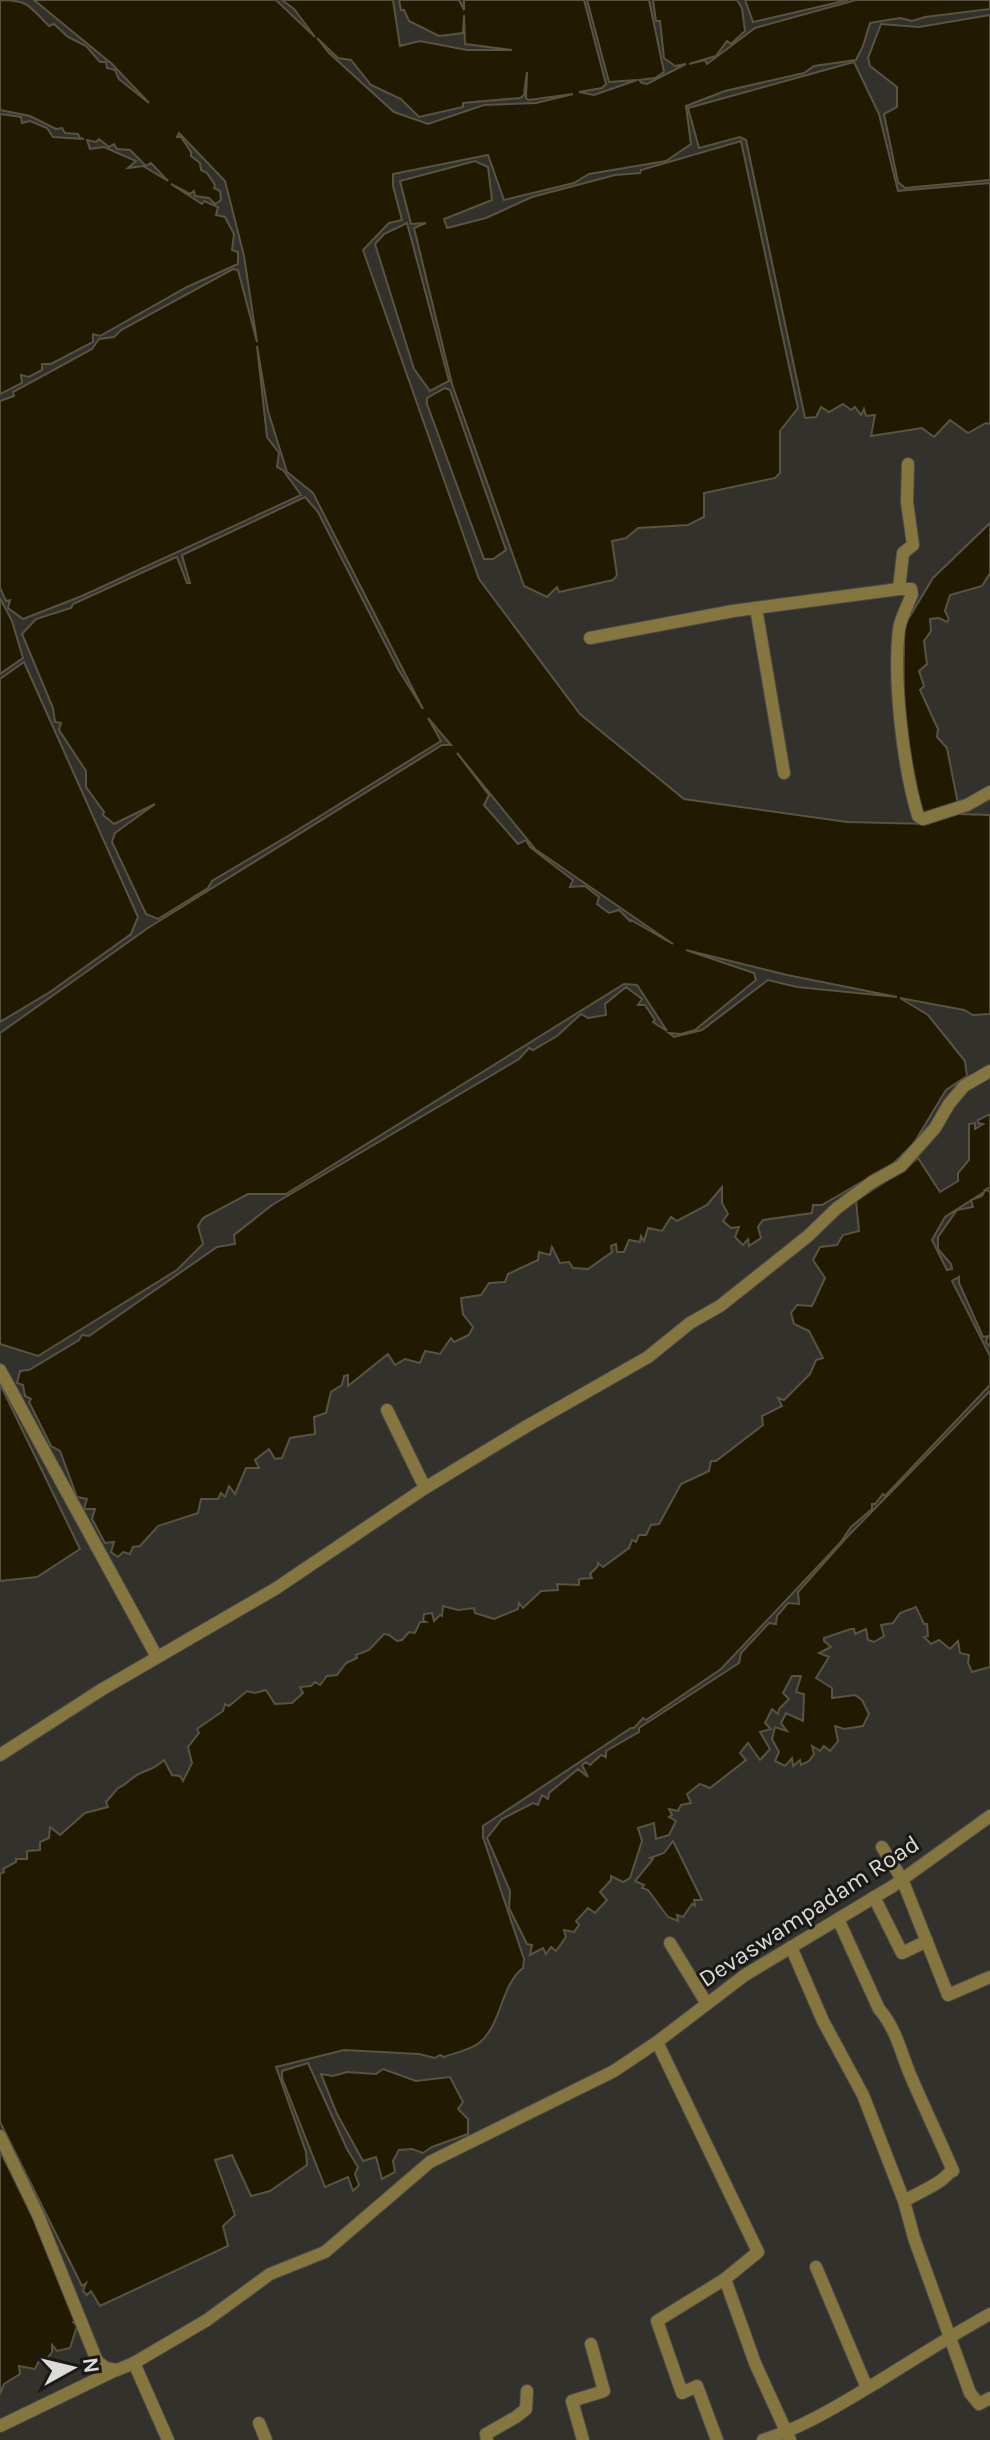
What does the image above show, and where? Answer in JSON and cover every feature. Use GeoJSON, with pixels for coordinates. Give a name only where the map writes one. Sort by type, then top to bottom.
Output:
{"type":"FeatureCollection","features":[{"type":"Feature","properties":{"kind":"street"},"geometry":{"type":"LineString","coordinates":[[899,589],[903,553],[913,545],[907,502],[908,464]]}},
{"type":"Feature","properties":{"kind":"street"},"geometry":{"type":"LineString","coordinates":[[590,638],[756,608],[911,589],[912,594],[899,626],[899,695],[918,816],[923,819],[967,805],[990,792]]}},
{"type":"Feature","properties":{"kind":"street"},"geometry":{"type":"LineString","coordinates":[[756,608],[784,773]]}},
{"type":"Feature","properties":{"kind":"street"},"geometry":{"type":"LineString","coordinates":[[0,1755],[157,1657],[275,1589],[425,1488],[648,1357],[690,1323],[720,1306],[808,1236],[837,1208],[872,1182],[901,1166],[935,1128],[964,1086],[990,1071]]}},
{"type":"Feature","properties":{"kind":"street"},"geometry":{"type":"LineString","coordinates":[[0,1370],[157,1657]]}},
{"type":"Feature","properties":{"kind":"street"},"geometry":{"type":"LineString","coordinates":[[387,1410],[425,1488]]}},
{"type":"Feature","properties":{"kind":"street","name":"Devaswampadam Road"},"geometry":{"type":"LineString","coordinates":[[0,2426],[134,2363],[207,2320],[270,2274],[325,2252],[430,2162],[614,2071],[745,1975],[902,1879],[990,1816]]}},
{"type":"Feature","properties":{"kind":"street"},"geometry":{"type":"LineString","coordinates":[[882,1847],[902,1879],[948,1995],[990,1977]]}},
{"type":"Feature","properties":{"kind":"street"},"geometry":{"type":"LineString","coordinates":[[874,1897],[902,1953],[927,1941]]}},
{"type":"Feature","properties":{"kind":"street"},"geometry":{"type":"LineString","coordinates":[[838,1919],[879,2009],[888,2019],[901,2046],[953,2170],[941,2181],[904,2201]]}},
{"type":"Feature","properties":{"kind":"street"},"geometry":{"type":"LineString","coordinates":[[670,1943],[707,2004]]}},
{"type":"Feature","properties":{"kind":"street"},"geometry":{"type":"LineString","coordinates":[[791,1947],[823,2021],[863,2095],[904,2201],[914,2238],[970,2393],[979,2404],[990,2398]]}},
{"type":"Feature","properties":{"kind":"street"},"geometry":{"type":"LineString","coordinates":[[657,2042],[758,2252],[725,2279],[657,2321],[682,2393],[697,2386],[717,2440]]}},
{"type":"Feature","properties":{"kind":"street"},"geometry":{"type":"LineString","coordinates":[[0,2136],[38,2215],[97,2361],[106,2368],[117,2370]]}},
{"type":"Feature","properties":{"kind":"street"},"geometry":{"type":"LineString","coordinates":[[816,2267],[867,2388]]}},
{"type":"Feature","properties":{"kind":"street"},"geometry":{"type":"LineString","coordinates":[[725,2279],[755,2363],[789,2436]]}},
{"type":"Feature","properties":{"kind":"street"},"geometry":{"type":"LineString","coordinates":[[763,2440],[789,2436],[949,2336],[990,2314]]}},
{"type":"Feature","properties":{"kind":"street"},"geometry":{"type":"LineString","coordinates":[[583,2440],[572,2401],[604,2391],[591,2344]]}},
{"type":"Feature","properties":{"kind":"street"},"geometry":{"type":"LineString","coordinates":[[134,2363],[168,2440]]}},
{"type":"Feature","properties":{"kind":"street"},"geometry":{"type":"LineString","coordinates":[[487,2440],[486,2434],[526,2409],[527,2391]]}},
{"type":"Feature","properties":{"kind":"street"},"geometry":{"type":"LineString","coordinates":[[259,2423],[266,2440]]}},
{"type":"Feature","properties":{"kind":"shaded area"},"geometry":{"type":"Polygon","coordinates":[[[0,0],[17,1],[28,6],[49,26],[54,24],[68,37],[86,46],[100,62],[106,62],[107,68],[115,70],[119,79],[149,103],[112,64],[34,0],[276,0],[315,37],[294,9],[282,0],[393,0],[400,46],[420,41],[467,50],[512,50],[465,44],[464,15],[463,33],[439,36],[409,21],[404,10],[401,10],[399,0],[459,0],[464,10],[464,0],[584,0],[606,84],[602,88],[579,92],[594,95],[637,80],[609,82],[587,0],[649,0],[664,72],[655,78],[639,80],[647,84],[686,64],[675,66],[664,58],[660,21],[656,21],[653,0],[737,0],[742,8],[745,31],[731,44],[727,41],[716,56],[689,64],[705,60],[707,64],[755,28],[856,0],[990,0],[990,9],[912,21],[900,18],[870,23],[856,60],[814,66],[804,73],[725,91],[686,106],[691,144],[666,161],[589,174],[574,183],[504,200],[488,155],[393,174],[402,220],[389,223],[363,250],[479,579],[580,714],[684,799],[847,822],[928,824],[920,805],[903,717],[904,626],[933,578],[990,523],[990,573],[982,586],[950,595],[945,611],[949,619],[947,622],[939,618],[930,619],[931,631],[924,641],[927,664],[919,671],[924,686],[920,690],[938,729],[937,737],[947,748],[960,814],[990,815],[990,1014],[973,1015],[964,1010],[900,998],[928,1015],[965,1061],[967,1076],[946,1090],[914,1143],[894,1163],[822,1205],[813,1205],[812,1213],[763,1220],[758,1227],[761,1238],[749,1246],[748,1239],[743,1245],[735,1237],[739,1227],[731,1228],[723,1221],[728,1214],[722,1203],[722,1187],[707,1205],[677,1221],[671,1217],[662,1231],[648,1228],[644,1241],[641,1236],[640,1242],[629,1240],[624,1252],[617,1252],[616,1244],[611,1246],[612,1252],[588,1269],[573,1268],[569,1262],[560,1263],[552,1247],[550,1255],[539,1252],[538,1260],[508,1274],[505,1282],[489,1283],[481,1295],[461,1298],[463,1314],[473,1327],[469,1335],[454,1342],[451,1338],[440,1354],[425,1351],[420,1363],[405,1359],[395,1365],[388,1354],[348,1386],[348,1375],[344,1376],[342,1385],[331,1392],[326,1413],[314,1417],[315,1434],[290,1438],[282,1458],[275,1459],[269,1449],[255,1460],[259,1468],[246,1468],[235,1494],[229,1486],[225,1497],[221,1493],[218,1499],[201,1499],[198,1513],[158,1526],[140,1546],[133,1547],[130,1554],[123,1552],[118,1557],[111,1552],[114,1542],[105,1543],[92,1519],[95,1509],[84,1509],[87,1499],[77,1497],[60,1451],[51,1446],[29,1402],[31,1399],[25,1396],[23,1385],[17,1383],[20,1371],[29,1370],[79,1340],[82,1335],[89,1336],[217,1247],[235,1244],[234,1235],[272,1205],[519,1059],[529,1048],[533,1050],[557,1036],[581,1014],[588,1018],[606,1015],[605,1004],[626,987],[642,999],[638,1005],[645,1005],[655,1020],[653,1022],[667,1031],[637,985],[624,984],[286,1194],[248,1194],[203,1218],[198,1226],[203,1244],[177,1270],[38,1356],[0,1344],[0,1033],[148,928],[442,745],[451,745],[428,718],[441,741],[212,881],[208,888],[158,919],[146,914],[112,842],[115,833],[155,804],[114,824],[103,815],[104,812],[86,787],[86,771],[59,730],[61,723],[55,722],[53,708],[22,634],[36,619],[71,608],[73,604],[177,557],[187,583],[190,583],[182,555],[305,497],[318,512],[398,669],[423,709],[313,493],[287,472],[268,411],[257,346],[267,437],[279,453],[277,467],[283,470],[301,495],[82,596],[23,619],[8,608],[10,600],[6,601],[0,588],[0,401],[14,396],[13,392],[92,349],[99,339],[114,337],[121,330],[233,269],[238,270],[257,342],[244,256],[225,181],[179,133],[177,137],[181,137],[191,156],[200,163],[201,170],[215,185],[214,188],[220,191],[221,200],[215,204],[209,198],[195,196],[194,191],[190,194],[171,184],[202,204],[204,201],[218,207],[216,215],[225,217],[234,234],[232,250],[238,252],[238,264],[187,287],[100,336],[93,334],[93,342],[51,364],[42,364],[42,370],[29,377],[21,375],[22,383],[0,394],[0,114],[21,117],[22,123],[30,121],[47,128],[53,137],[84,139],[30,116],[0,110],[0,0]],[[317,38],[329,53],[394,112],[428,124],[484,105],[536,103],[573,94],[529,100],[526,98],[527,72],[524,95],[520,98],[463,103],[463,107],[419,117],[401,99],[371,85],[351,60],[338,58],[317,38]],[[99,139],[96,142],[87,140],[90,149],[104,147],[136,161],[128,168],[143,166],[168,181],[151,163],[146,166],[130,150],[117,149],[114,144],[109,147],[99,139]],[[457,753],[489,795],[484,805],[518,844],[526,840],[530,847],[573,880],[570,887],[585,886],[599,897],[597,904],[609,913],[619,910],[630,921],[673,944],[535,849],[457,753]],[[686,950],[754,973],[756,980],[695,1030],[669,1033],[674,1037],[702,1030],[768,980],[797,987],[897,997],[787,975],[686,950]]]}},
{"type":"Feature","properties":{"kind":"shaded area"},"geometry":{"type":"Polygon","coordinates":[[[745,0],[848,0],[753,22],[745,0]]]}},
{"type":"Feature","properties":{"kind":"shaded area"},"geometry":{"type":"Polygon","coordinates":[[[990,15],[990,180],[905,188],[898,182],[884,114],[897,107],[897,87],[870,66],[868,58],[881,24],[919,27],[990,15]]]}},
{"type":"Feature","properties":{"kind":"shaded area"},"geometry":{"type":"Polygon","coordinates":[[[854,62],[879,114],[898,191],[990,183],[990,424],[986,423],[968,433],[950,420],[934,437],[922,428],[871,436],[875,415],[866,416],[864,409],[861,415],[855,407],[851,410],[843,404],[829,412],[821,407],[816,417],[805,418],[746,140],[740,137],[699,148],[688,108],[854,62]]]}},
{"type":"Feature","properties":{"kind":"shaded area"},"geometry":{"type":"Polygon","coordinates":[[[741,141],[798,408],[780,431],[780,473],[775,478],[704,493],[704,517],[688,525],[638,528],[626,538],[612,541],[617,575],[613,580],[559,592],[557,587],[547,597],[524,586],[452,384],[414,228],[426,223],[411,224],[400,181],[475,161],[488,167],[492,200],[444,219],[447,228],[486,218],[532,197],[615,175],[640,173],[641,170],[741,141]]]}},
{"type":"Feature","properties":{"kind":"shaded area"},"geometry":{"type":"Polygon","coordinates":[[[407,223],[449,381],[430,391],[414,369],[375,244],[384,234],[407,223]]]}},
{"type":"Feature","properties":{"kind":"shaded area"},"geometry":{"type":"Polygon","coordinates":[[[445,388],[450,390],[506,550],[493,559],[484,559],[427,404],[427,398],[445,388]]]}},
{"type":"Feature","properties":{"kind":"shaded area"},"geometry":{"type":"Polygon","coordinates":[[[0,598],[12,621],[23,658],[0,674],[0,598]]]}},
{"type":"Feature","properties":{"kind":"shaded area"},"geometry":{"type":"Polygon","coordinates":[[[24,662],[138,917],[131,934],[50,992],[0,1022],[0,679],[24,662]]]}},
{"type":"Feature","properties":{"kind":"shaded area"},"geometry":{"type":"Polygon","coordinates":[[[990,1114],[990,1187],[985,1190],[990,1191],[990,1347],[986,1342],[988,1336],[983,1337],[959,1277],[952,1281],[990,1356],[990,1385],[885,1496],[883,1494],[872,1504],[872,1509],[851,1527],[840,1543],[721,1669],[483,1826],[483,1837],[524,1959],[523,1968],[510,1985],[487,2035],[471,2048],[444,2057],[344,2050],[276,2067],[306,2152],[307,2165],[270,2191],[251,2196],[232,2155],[215,2160],[235,2215],[223,2226],[228,2246],[100,2306],[91,2291],[87,2295],[83,2291],[86,2283],[82,2286],[0,2122],[0,1874],[4,1872],[3,1869],[16,1859],[27,1859],[27,1851],[40,1850],[40,1842],[49,1838],[50,1827],[60,1835],[85,1813],[108,1807],[106,1802],[118,1788],[164,1760],[172,1775],[180,1776],[183,1781],[192,1763],[188,1747],[199,1733],[197,1729],[223,1711],[225,1704],[229,1706],[247,1691],[255,1693],[266,1690],[275,1704],[292,1703],[303,1693],[300,1687],[311,1686],[315,1682],[320,1685],[327,1676],[337,1675],[346,1663],[369,1650],[384,1634],[397,1641],[409,1632],[415,1633],[420,1622],[426,1622],[423,1620],[424,1614],[432,1613],[434,1621],[442,1616],[443,1606],[458,1610],[474,1608],[475,1613],[494,1619],[518,1609],[519,1603],[523,1608],[541,1591],[558,1590],[557,1584],[579,1585],[579,1579],[592,1578],[590,1574],[598,1563],[603,1567],[629,1548],[632,1540],[636,1542],[639,1535],[646,1535],[651,1525],[659,1524],[681,1484],[709,1471],[711,1461],[716,1461],[763,1425],[762,1416],[782,1406],[778,1398],[784,1400],[810,1374],[816,1360],[823,1358],[809,1331],[794,1324],[791,1313],[797,1305],[812,1306],[825,1278],[813,1260],[820,1247],[837,1245],[843,1235],[859,1231],[856,1201],[918,1158],[940,1192],[958,1181],[958,1173],[969,1160],[969,1124],[975,1123],[975,1129],[983,1124],[978,1123],[990,1114]],[[971,1200],[945,1217],[932,1240],[947,1270],[952,1269],[951,1264],[938,1249],[938,1237],[957,1210],[973,1207],[971,1200]]]}},
{"type":"Feature","properties":{"kind":"shaded area"},"geometry":{"type":"Polygon","coordinates":[[[0,1384],[80,1549],[37,1577],[0,1581],[0,1384]]]}},
{"type":"Feature","properties":{"kind":"shaded area"},"geometry":{"type":"Polygon","coordinates":[[[990,1391],[990,1667],[972,1672],[969,1655],[960,1653],[958,1641],[950,1649],[939,1640],[931,1644],[924,1637],[928,1636],[927,1624],[924,1624],[916,1607],[900,1613],[893,1623],[881,1625],[884,1636],[874,1642],[868,1640],[866,1629],[855,1634],[851,1629],[824,1638],[831,1647],[819,1653],[829,1657],[816,1678],[832,1688],[832,1698],[855,1695],[862,1700],[869,1714],[863,1726],[844,1729],[835,1726],[838,1741],[830,1751],[824,1746],[820,1751],[812,1746],[814,1754],[801,1765],[800,1760],[793,1766],[792,1758],[785,1766],[775,1761],[779,1752],[772,1739],[775,1727],[787,1731],[781,1723],[786,1713],[803,1721],[804,1694],[796,1692],[801,1676],[792,1676],[783,1693],[789,1699],[778,1714],[772,1709],[765,1723],[771,1729],[760,1732],[770,1749],[760,1760],[748,1743],[740,1753],[746,1760],[710,1788],[700,1784],[687,1794],[691,1803],[681,1805],[678,1811],[669,1809],[672,1815],[669,1817],[676,1821],[669,1835],[656,1839],[654,1823],[638,1828],[642,1841],[630,1878],[623,1882],[611,1876],[600,1892],[607,1900],[595,1913],[588,1908],[576,1921],[579,1925],[574,1932],[564,1930],[566,1937],[556,1951],[551,1947],[546,1954],[543,1948],[530,1955],[532,1945],[527,1944],[509,1908],[510,1891],[487,1838],[502,1819],[533,1803],[538,1805],[542,1795],[548,1799],[549,1793],[578,1769],[588,1777],[582,1765],[586,1762],[590,1765],[601,1755],[606,1757],[606,1751],[739,1663],[741,1653],[769,1623],[776,1624],[777,1616],[788,1603],[799,1604],[798,1592],[847,1537],[990,1391]]]}},
{"type":"Feature","properties":{"kind":"shaded area"},"geometry":{"type":"Polygon","coordinates":[[[673,1841],[702,1900],[694,1900],[695,1906],[692,1904],[683,1917],[677,1915],[678,1921],[668,1917],[648,1890],[642,1888],[644,1885],[635,1881],[653,1859],[650,1858],[664,1853],[673,1841]]]}},
{"type":"Feature","properties":{"kind":"shaded area"},"geometry":{"type":"Polygon","coordinates":[[[308,2063],[358,2167],[355,2174],[359,2185],[353,2191],[348,2177],[325,2187],[282,2078],[282,2071],[308,2063]]]}},
{"type":"Feature","properties":{"kind":"shaded area"},"geometry":{"type":"Polygon","coordinates":[[[383,2069],[416,2081],[450,2077],[463,2102],[458,2109],[468,2119],[468,2134],[423,2153],[412,2149],[399,2150],[393,2161],[395,2172],[382,2179],[376,2157],[363,2161],[337,2114],[321,2074],[376,2074],[383,2069]]]}},
{"type":"Feature","properties":{"kind":"shaded area"},"geometry":{"type":"Polygon","coordinates":[[[0,2151],[49,2248],[76,2321],[73,2322],[77,2326],[70,2348],[57,2351],[52,2345],[52,2352],[43,2364],[39,2361],[35,2369],[19,2366],[20,2374],[4,2384],[0,2394],[0,2151]]]}}]}
